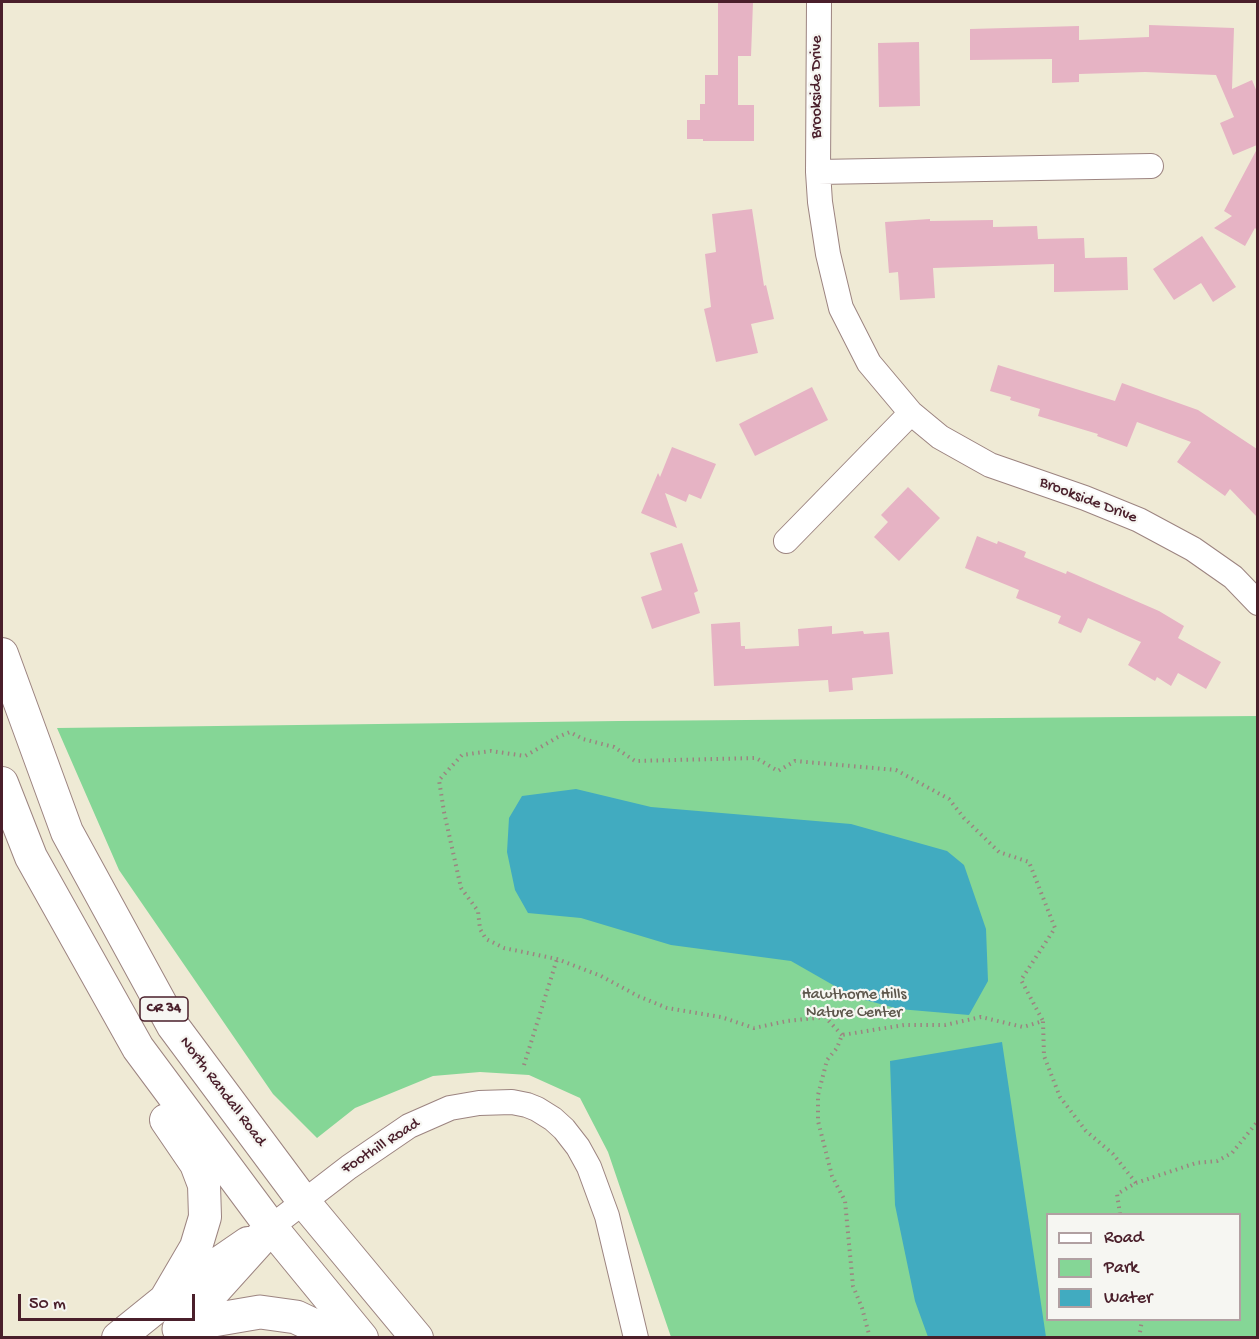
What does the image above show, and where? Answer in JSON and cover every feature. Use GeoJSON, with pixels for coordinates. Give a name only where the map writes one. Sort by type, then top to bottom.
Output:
{"type":"FeatureCollection","features":[{"type":"Feature","properties":{"kind":"highway"},"geometry":{"type":"LineString","coordinates":[[173,1321],[271,1227]]}},
{"type":"Feature","properties":{"kind":"highway"},"geometry":{"type":"LineString","coordinates":[[173,1321],[260,1312],[296,1317],[340,1338]]}},
{"type":"Feature","properties":{"kind":"main road","name":"North Randall Road"},"geometry":{"type":"LineString","coordinates":[[2,654],[67,832],[173,1026],[304,1202],[417,1338]]}},
{"type":"Feature","properties":{"kind":"main road","name":"CR 34"},"geometry":{"type":"LineString","coordinates":[[2,783],[31,857],[138,1048],[271,1227],[362,1338]]}},
{"type":"Feature","properties":{"kind":"main road"},"geometry":{"type":"LineString","coordinates":[[95,972],[112,1039],[196,1164],[204,1185],[205,1217],[173,1321],[118,1338]]}},
{"type":"Feature","properties":{"kind":"street","name":"Brookside Drive"},"geometry":{"type":"LineString","coordinates":[[819,2],[818,172],[828,254],[841,308],[869,363],[910,413],[940,437],[990,465],[1085,498],[1139,520],[1193,549],[1233,577],[1257,603]]}},
{"type":"Feature","properties":{"kind":"street"},"geometry":{"type":"LineString","coordinates":[[818,172],[1152,166]]}},
{"type":"Feature","properties":{"kind":"street"},"geometry":{"type":"LineString","coordinates":[[786,541],[910,413]]}},
{"type":"Feature","properties":{"kind":"street","name":"Foothill Road"},"geometry":{"type":"LineString","coordinates":[[271,1227],[349,1167],[409,1126],[450,1108],[479,1103],[512,1102],[537,1109],[564,1129],[578,1147],[589,1167],[607,1216],[636,1338]]}},
{"type":"Feature","properties":{"kind":"path"},"geometry":{"type":"LineString","coordinates":[[842,1035],[825,1017],[787,1021],[754,1028],[721,1017],[667,1008],[638,996],[601,976],[556,959],[504,948],[486,939],[480,929],[478,911],[461,888],[439,780],[462,755],[491,751],[525,756],[570,732],[583,739],[614,747],[635,761],[756,758],[778,771],[795,761],[896,770],[949,799],[964,818],[999,852],[1029,862],[1055,928],[1021,980],[1043,1021],[1044,1056],[1060,1096],[1086,1131],[1113,1154],[1136,1183]]}},
{"type":"Feature","properties":{"kind":"path"},"geometry":{"type":"LineString","coordinates":[[524,1065],[556,959]]}},
{"type":"Feature","properties":{"kind":"path"},"geometry":{"type":"LineString","coordinates":[[842,1035],[904,1025],[945,1024],[981,1017],[1023,1027],[1043,1021]]}},
{"type":"Feature","properties":{"kind":"path"},"geometry":{"type":"LineString","coordinates":[[842,1035],[837,1048],[827,1060],[818,1095],[818,1121],[832,1176],[845,1201],[853,1286],[870,1338]]}},
{"type":"Feature","properties":{"kind":"path"},"geometry":{"type":"LineString","coordinates":[[1120,1213],[1117,1194],[1136,1183],[1196,1163],[1217,1161],[1232,1153],[1256,1123]]}},
{"type":"Feature","properties":{"kind":"path"},"geometry":{"type":"LineString","coordinates":[[1139,1338],[1142,1321]]}},
{"type":"Feature","properties":{"kind":"green space","name":"Hawthorne Hills Nature Center"},"geometry":{"type":"Polygon","coordinates":[[[1257,716],[1257,1337],[671,1337],[608,1152],[580,1098],[529,1075],[480,1072],[433,1076],[355,1108],[317,1138],[273,1094],[119,870],[57,728],[1257,716]]]}},
{"type":"Feature","properties":{"kind":"water"},"geometry":{"type":"Polygon","coordinates":[[[576,789],[651,807],[851,824],[947,851],[964,865],[986,929],[988,981],[969,1015],[899,1009],[854,997],[791,961],[671,945],[581,918],[528,913],[515,890],[507,852],[509,818],[522,796],[576,789]]]}},
{"type":"Feature","properties":{"kind":"water"},"geometry":{"type":"Polygon","coordinates":[[[1002,1042],[1046,1337],[928,1337],[915,1301],[895,1205],[890,1061],[1002,1042]]]}},
{"type":"Feature","properties":{"kind":"building"},"geometry":{"type":"Polygon","coordinates":[[[718,2],[753,2],[751,56],[738,56],[738,105],[754,105],[754,141],[687,139],[687,120],[700,120],[700,104],[705,104],[705,75],[718,75],[718,2]]]}},
{"type":"Feature","properties":{"kind":"building"},"geometry":{"type":"Polygon","coordinates":[[[1149,25],[1234,28],[1232,89],[1252,80],[1257,92],[1257,145],[1233,155],[1220,123],[1234,117],[1216,75],[1145,72],[1079,74],[1079,82],[1052,83],[1052,59],[970,60],[970,29],[1079,26],[1079,40],[1149,37],[1149,25]]]}},
{"type":"Feature","properties":{"kind":"building"},"geometry":{"type":"Polygon","coordinates":[[[919,42],[920,106],[879,107],[878,43],[919,42]]]}},
{"type":"Feature","properties":{"kind":"building"},"geometry":{"type":"Polygon","coordinates":[[[1257,149],[1257,230],[1255,228],[1245,246],[1214,228],[1232,216],[1224,211],[1257,149]]]}},
{"type":"Feature","properties":{"kind":"building"},"geometry":{"type":"Polygon","coordinates":[[[752,209],[764,286],[766,285],[774,319],[751,324],[758,353],[716,362],[704,309],[711,307],[705,254],[716,252],[712,214],[752,209]]]}},
{"type":"Feature","properties":{"kind":"building"},"geometry":{"type":"Polygon","coordinates":[[[930,219],[930,221],[993,220],[993,227],[1037,226],[1038,239],[1084,238],[1085,258],[1127,257],[1128,290],[1054,292],[1054,264],[933,268],[935,298],[900,300],[898,272],[889,273],[885,222],[930,219]]]}},
{"type":"Feature","properties":{"kind":"building"},"geometry":{"type":"Polygon","coordinates":[[[1202,236],[1236,287],[1213,302],[1201,283],[1174,300],[1153,269],[1202,236]]]}},
{"type":"Feature","properties":{"kind":"building"},"geometry":{"type":"Polygon","coordinates":[[[998,365],[1115,401],[1122,383],[1198,410],[1257,449],[1257,517],[1230,489],[1225,496],[1177,462],[1191,442],[1137,422],[1127,447],[1097,436],[1098,434],[1038,416],[1040,409],[990,391],[998,365]]]}},
{"type":"Feature","properties":{"kind":"building"},"geometry":{"type":"Polygon","coordinates":[[[812,387],[828,420],[755,456],[739,424],[812,387]]]}},
{"type":"Feature","properties":{"kind":"building"},"geometry":{"type":"Polygon","coordinates":[[[672,447],[716,464],[701,499],[689,494],[686,502],[665,493],[677,528],[641,513],[658,473],[660,477],[672,447]]]}},
{"type":"Feature","properties":{"kind":"building"},"geometry":{"type":"Polygon","coordinates":[[[908,487],[940,518],[899,561],[874,537],[888,522],[881,515],[908,487]]]}},
{"type":"Feature","properties":{"kind":"building"},"geometry":{"type":"Polygon","coordinates":[[[977,536],[1026,552],[1024,557],[1066,574],[1067,571],[1159,611],[1184,626],[1178,638],[1221,662],[1206,689],[1178,673],[1171,686],[1157,677],[1155,681],[1128,665],[1141,642],[1088,618],[1081,633],[1058,623],[1061,616],[1016,598],[1019,590],[965,568],[977,536]]]}},
{"type":"Feature","properties":{"kind":"building"},"geometry":{"type":"Polygon","coordinates":[[[682,543],[698,591],[694,593],[700,613],[652,629],[641,597],[662,590],[650,553],[682,543]]]}},
{"type":"Feature","properties":{"kind":"building"},"geometry":{"type":"Polygon","coordinates":[[[740,622],[741,646],[745,646],[745,649],[799,646],[798,629],[832,626],[832,634],[863,631],[864,634],[889,632],[893,674],[852,678],[853,690],[829,692],[828,680],[714,686],[711,624],[740,622]]]}}]}
